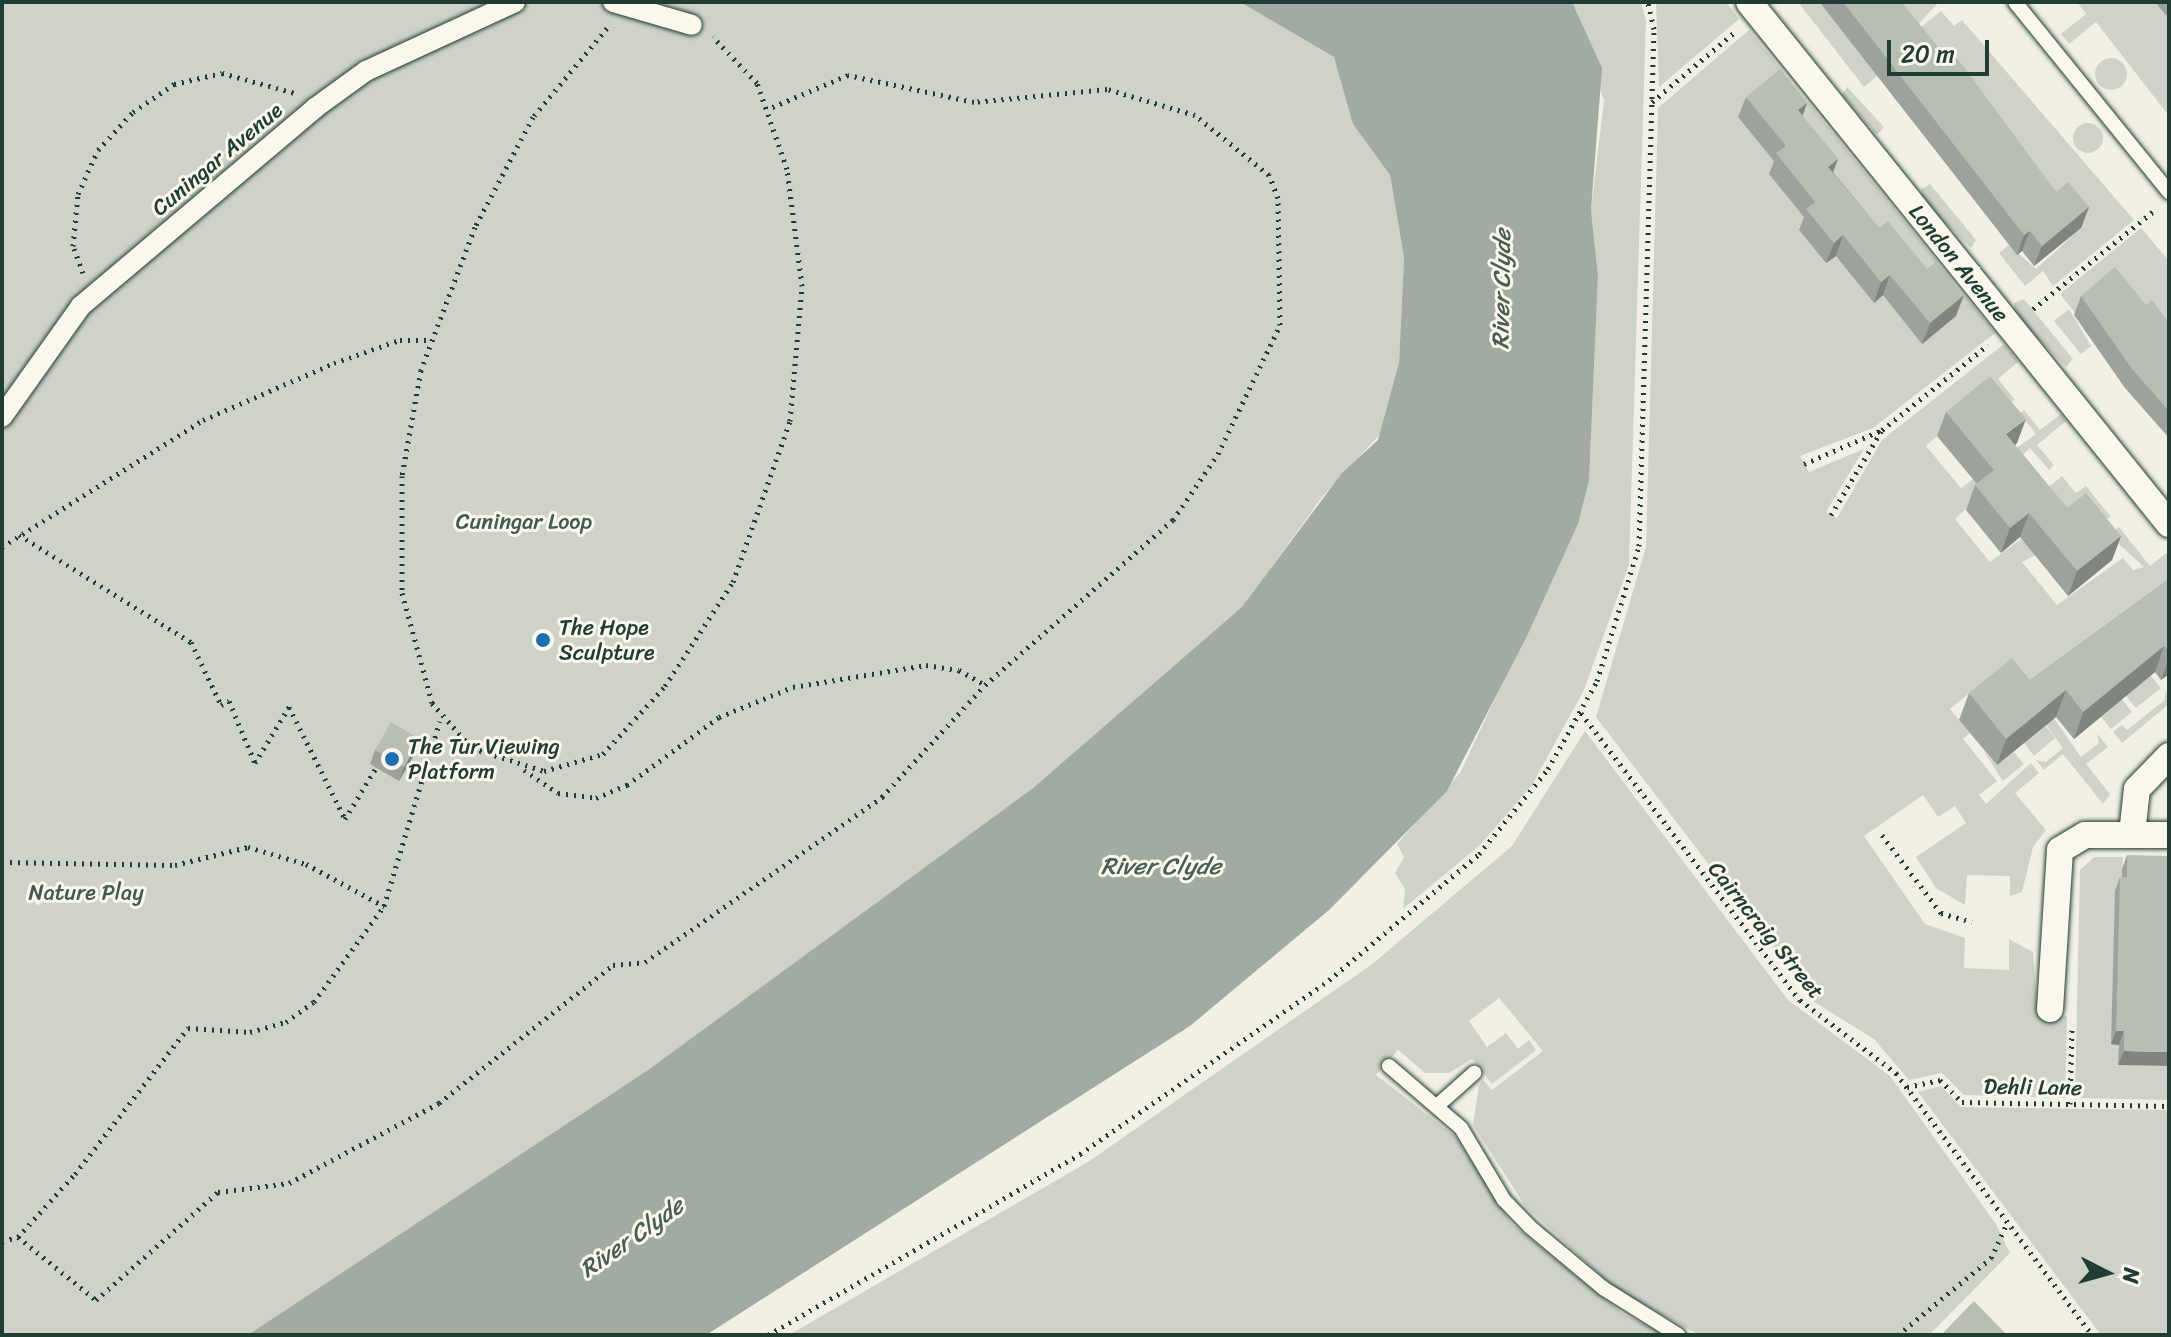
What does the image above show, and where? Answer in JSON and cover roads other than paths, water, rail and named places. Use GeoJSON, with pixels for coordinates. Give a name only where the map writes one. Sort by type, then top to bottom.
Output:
{"type":"FeatureCollection","features":[{"type":"Feature","properties":{"kind":"street","name":"Cuningar Avenue"},"geometry":{"type":"LineString","coordinates":[[2,417],[97,293],[315,108],[366,71],[515,2]]}},
{"type":"Feature","properties":{"kind":"street"},"geometry":{"type":"LineString","coordinates":[[623,4],[692,25],[689,2]]}},
{"type":"Feature","properties":{"kind":"street","name":"London Avenue"},"geometry":{"type":"LineString","coordinates":[[1749,2],[2169,524]]}},
{"type":"Feature","properties":{"kind":"street"},"geometry":{"type":"LineString","coordinates":[[2132,834],[2137,789],[2169,756]]}},
{"type":"Feature","properties":{"kind":"street"},"geometry":{"type":"LineString","coordinates":[[2050,1009],[2060,850],[2085,835],[2169,835]]}},
{"type":"Feature","properties":{"kind":"lane"},"geometry":{"type":"LineString","coordinates":[[2015,2],[2168,187]]}},
{"type":"Feature","properties":{"kind":"lane"},"geometry":{"type":"LineString","coordinates":[[1389,1066],[1437,1106],[1530,1227],[1603,1288],[1678,1335]]}},
{"type":"Feature","properties":{"kind":"lane"},"geometry":{"type":"LineString","coordinates":[[1437,1106],[1474,1073]]}},
{"type":"Feature","properties":{"kind":"water","name":"River Clyde"},"geometry":{"type":"Polygon","coordinates":[[[1240,2],[1572,2],[1602,68],[1591,210],[1598,276],[1589,481],[1578,524],[1527,636],[1447,791],[1329,910],[1190,1026],[706,1335],[248,1335],[648,1070],[1033,788],[1242,607],[1342,473],[1378,440],[1399,363],[1404,258],[1390,175],[1353,124],[1334,57],[1240,2]]]}},
{"type":"Feature","properties":{"kind":"place","name":"The Hope Sculpture"},"geometry":{"type":"Point","coordinates":[543,640]}},
{"type":"Feature","properties":{"kind":"place","name":"The Tur Viewing Platform"},"geometry":{"type":"Point","coordinates":[392,759]}},
{"type":"Feature","properties":{"kind":"park label","name":"Cuningar Loop"},"geometry":{"type":"Point","coordinates":[524,522]}},
{"type":"Feature","properties":{"kind":"park label","name":"Nature Play"},"geometry":{"type":"Point","coordinates":[86,893]}}]}
